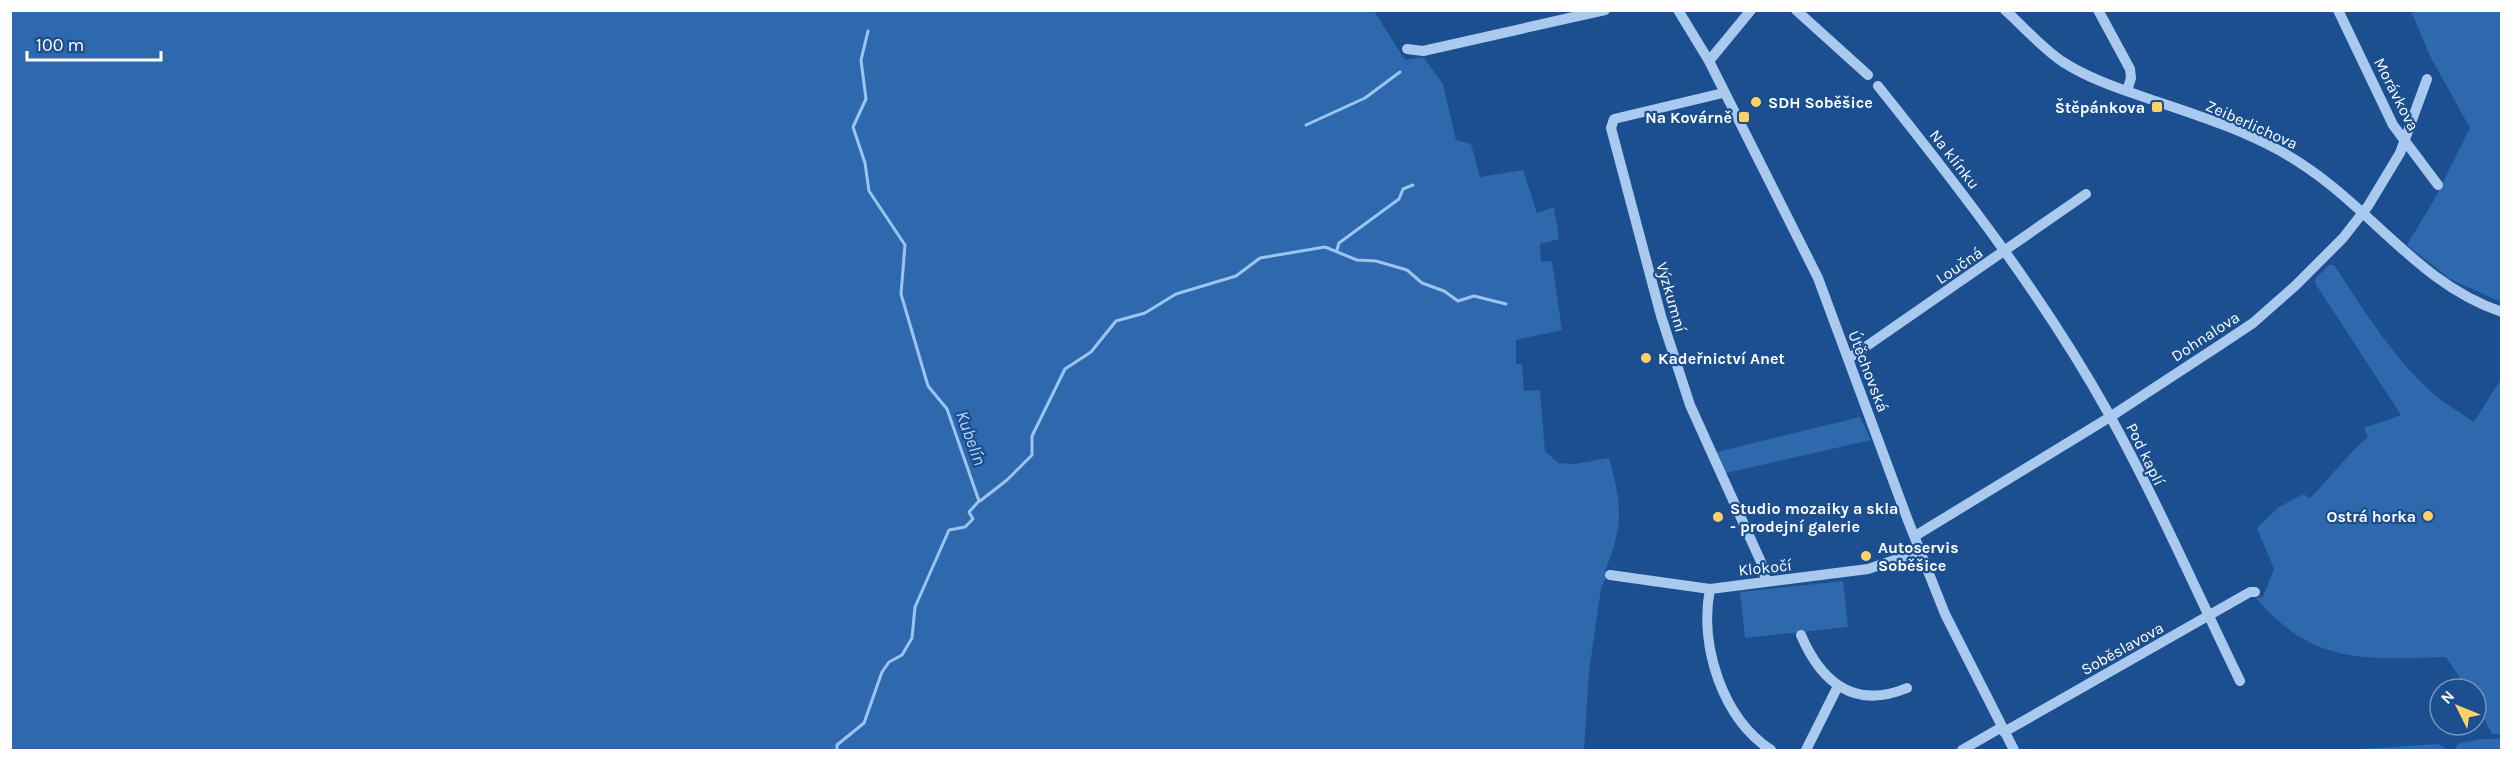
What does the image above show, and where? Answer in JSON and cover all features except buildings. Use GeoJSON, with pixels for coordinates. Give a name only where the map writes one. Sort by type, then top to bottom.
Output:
{"type":"FeatureCollection","features":[{"type":"Feature","properties":{"kind":"street"},"geometry":{"type":"LineString","coordinates":[[1407,49],[1423,51],[1605,10]]}},
{"type":"Feature","properties":{"kind":"street","name":"Útěchovská"},"geometry":{"type":"LineString","coordinates":[[1678,10],[1708,61],[1818,278],[1945,614],[2014,750]]}},
{"type":"Feature","properties":{"kind":"street"},"geometry":{"type":"LineString","coordinates":[[1708,61],[1751,10]]}},
{"type":"Feature","properties":{"kind":"street"},"geometry":{"type":"LineString","coordinates":[[1796,10],[1860,64],[1868,75]]}},
{"type":"Feature","properties":{"kind":"street","name":"Zeiberlichova"},"geometry":{"type":"LineString","coordinates":[[2005,10],[2062,61],[2127,91],[2225,126],[2270,146],[2308,168],[2445,285],[2485,306],[2502,312]]}},
{"type":"Feature","properties":{"kind":"street"},"geometry":{"type":"LineString","coordinates":[[2098,10],[2130,69],[2131,78],[2127,91]]}},
{"type":"Feature","properties":{"kind":"street","name":"Morávkova"},"geometry":{"type":"LineString","coordinates":[[2338,10],[2393,124],[2404,142],[2438,185]]}},
{"type":"Feature","properties":{"kind":"street","name":"Dohnalova"},"geometry":{"type":"LineString","coordinates":[[1915,536],[2110,417],[2253,323],[2318,265],[2363,214],[2404,142],[2427,79]]}},
{"type":"Feature","properties":{"kind":"street","name":"Na klínku"},"geometry":{"type":"LineString","coordinates":[[1878,86],[2007,251]]}},
{"type":"Feature","properties":{"kind":"street","name":"Výzkumní"},"geometry":{"type":"LineString","coordinates":[[1723,93],[1614,119],[1611,128],[1661,316],[1690,405],[1761,562],[1766,581]]}},
{"type":"Feature","properties":{"kind":"street","name":"Loučná"},"geometry":{"type":"LineString","coordinates":[[1848,359],[2007,251],[2086,194]]}},
{"type":"Feature","properties":{"kind":"street","name":"Pod kaplí"},"geometry":{"type":"LineString","coordinates":[[2007,251],[2110,417],[2240,681]]}},
{"type":"Feature","properties":{"kind":"street","name":"Klokočí"},"geometry":{"type":"LineString","coordinates":[[1610,575],[1710,589],[1868,569],[1921,551]]}},
{"type":"Feature","properties":{"kind":"street"},"geometry":{"type":"LineString","coordinates":[[1710,589],[1706,609],[1709,647],[1720,683],[1736,714],[1759,743],[1771,750]]}},
{"type":"Feature","properties":{"kind":"street","name":"Soběslavova"},"geometry":{"type":"LineString","coordinates":[[1962,750],[2250,592],[2255,592]]}},
{"type":"Feature","properties":{"kind":"street"},"geometry":{"type":"LineString","coordinates":[[1801,635],[1817,665],[1838,686],[1870,696],[1907,688]]}},
{"type":"Feature","properties":{"kind":"street"},"geometry":{"type":"LineString","coordinates":[[1806,750],[1838,686]]}},
{"type":"Feature","properties":{"kind":"shaded area"},"geometry":{"type":"Polygon","coordinates":[[[10,11],[1374,11],[1405,60],[1423,57],[1443,84],[1456,140],[1471,144],[1480,177],[1523,170],[1537,213],[1554,207],[1559,239],[1540,244],[1541,262],[1552,261],[1562,330],[1516,340],[1516,364],[1522,364],[1524,391],[1540,390],[1545,451],[1558,463],[1575,464],[1609,458],[1617,489],[1619,514],[1615,540],[1605,571],[1608,572],[1601,589],[1589,672],[1584,750],[11,750],[10,11]]]}},
{"type":"Feature","properties":{"kind":"shaded area"},"geometry":{"type":"Polygon","coordinates":[[[2411,11],[2501,11],[2501,302],[2450,279],[2407,245],[2434,200],[2470,128],[2431,58],[2411,11]]]}},
{"type":"Feature","properties":{"kind":"shaded area"},"geometry":{"type":"Polygon","coordinates":[[[2329,265],[2334,265],[2382,336],[2409,370],[2440,399],[2474,422],[2501,379],[2501,734],[2492,734],[2488,726],[2488,677],[2459,677],[2446,657],[2366,657],[2342,654],[2320,647],[2299,636],[2277,620],[2256,598],[2263,597],[2274,569],[2257,528],[2279,507],[2304,494],[2309,499],[2368,437],[2364,428],[2401,415],[2315,283],[2316,278],[2329,265]]]}},
{"type":"Feature","properties":{"kind":"shaded area"},"geometry":{"type":"Polygon","coordinates":[[[1860,417],[1871,440],[1726,473],[1717,452],[1860,417]]]}},
{"type":"Feature","properties":{"kind":"shaded area"},"geometry":{"type":"Polygon","coordinates":[[[1843,581],[1848,627],[1745,638],[1740,592],[1843,581]]]}},
{"type":"Feature","properties":{"kind":"shaded area"},"geometry":{"type":"Polygon","coordinates":[[[2501,739],[2501,750],[2454,750],[2459,743],[2501,739]]]}},
{"type":"Feature","properties":{"kind":"shaded area"},"geometry":{"type":"Polygon","coordinates":[[[2439,744],[2447,750],[2346,750],[2439,744]]]}},
{"type":"Feature","properties":{"kind":"waterway","name":"Kubelín"},"geometry":{"type":"LineString","coordinates":[[837,750],[837,745],[864,723],[882,672],[889,662],[902,655],[912,638],[915,607],[949,530],[965,527],[973,519],[969,512],[979,501],[947,409],[928,386],[901,294],[905,245],[869,191],[865,163],[853,127],[866,99],[861,60],[868,31]]}},
{"type":"Feature","properties":{"kind":"waterway"},"geometry":{"type":"LineString","coordinates":[[1306,125],[1365,98],[1400,72]]}},
{"type":"Feature","properties":{"kind":"waterway"},"geometry":{"type":"LineString","coordinates":[[1337,250],[1339,243],[1399,199],[1403,189],[1413,185]]}},
{"type":"Feature","properties":{"kind":"waterway"},"geometry":{"type":"LineString","coordinates":[[980,501],[1007,480],[1032,455],[1032,436],[1065,369],[1091,352],[1116,321],[1145,313],[1176,294],[1236,276],[1260,258],[1325,247],[1357,260],[1376,261],[1407,270],[1422,283],[1444,291],[1458,301],[1474,296],[1506,304]]}},
{"type":"Feature","properties":{"kind":"place","name":"SDH Soběšice"},"geometry":{"type":"Point","coordinates":[1756,102]}},
{"type":"Feature","properties":{"kind":"place","name":"Štěpánkova"},"geometry":{"type":"Point","coordinates":[2157,107]}},
{"type":"Feature","properties":{"kind":"place","name":"Na Kovárně"},"geometry":{"type":"Point","coordinates":[1744,117]}},
{"type":"Feature","properties":{"kind":"place","name":"Kadeřnictví Anet"},"geometry":{"type":"Point","coordinates":[1646,358]}},
{"type":"Feature","properties":{"kind":"place","name":"Ostrá horka"},"geometry":{"type":"Point","coordinates":[2428,516]}},
{"type":"Feature","properties":{"kind":"place","name":"Studio mozaiky a skla - prodejní galerie"},"geometry":{"type":"Point","coordinates":[1718,517]}},
{"type":"Feature","properties":{"kind":"place","name":"Autoservis Soběšice"},"geometry":{"type":"Point","coordinates":[1866,556]}}]}
